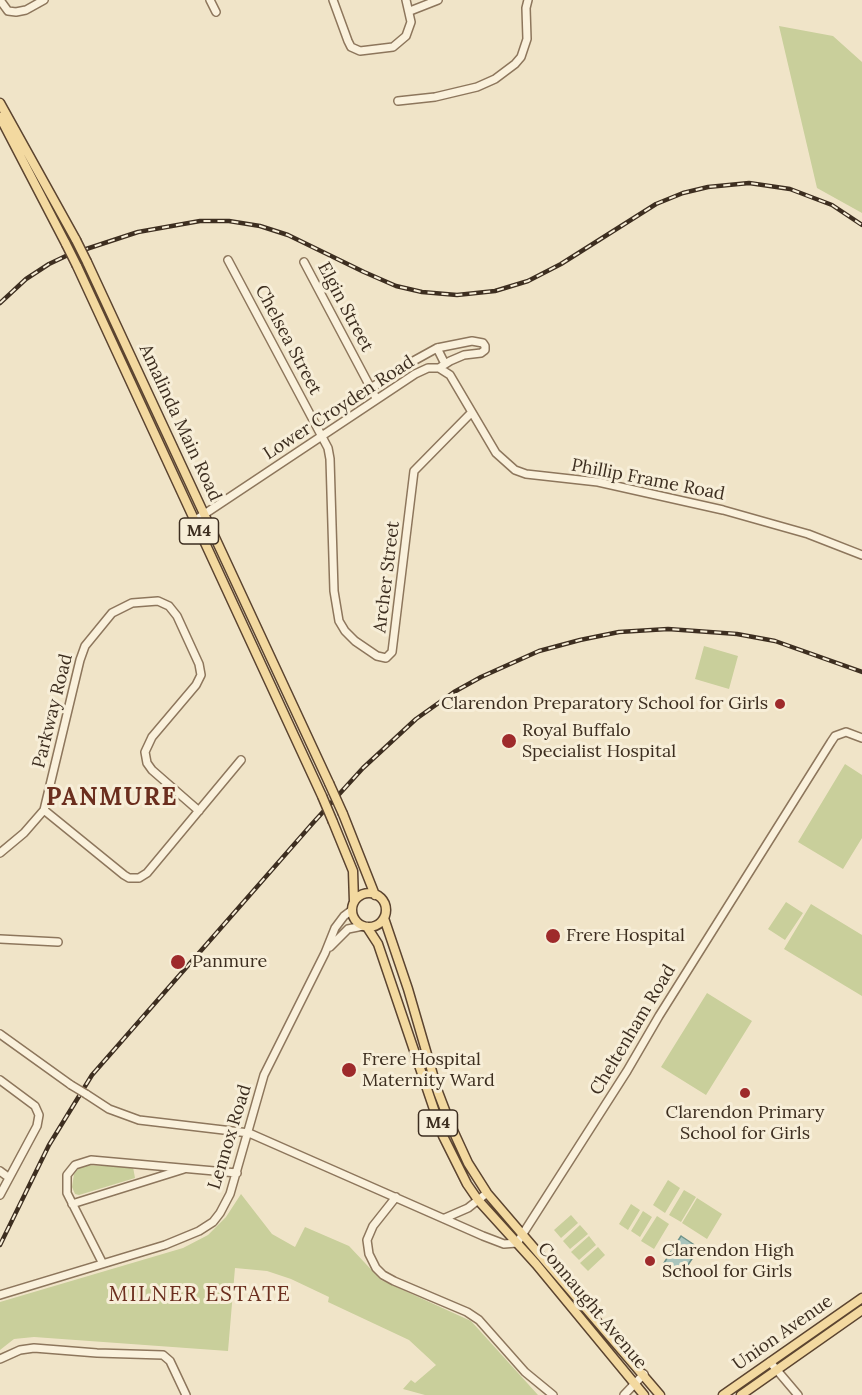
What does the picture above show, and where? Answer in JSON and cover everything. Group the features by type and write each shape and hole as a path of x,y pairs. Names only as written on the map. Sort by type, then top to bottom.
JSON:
{"main road":[{"name":"Amalinda Main Road","path":"0,103 87,262 329,783 375,895 380,898 385,907 384,918 408,988 438,1092 468,1163 487,1193 523,1234"},
{"name":"Amalinda Main Road","path":"0,117 77,266 322,796 353,871 355,882 353,906"},
{"path":"353,906 361,895 375,895"},
{"name":"M4","path":"353,906 355,920 365,927 378,944 442,1136 456,1165 478,1200 517,1243"},
{"path":"365,927 377,926 384,918"},
{"name":"Connaught Avenue","path":"523,1234 660,1395"},
{"name":"Connaught Avenue","path":"517,1243 645,1395"},
{"name":"Union Avenue","path":"723,1395 862,1298"},
{"name":"Union Avenue","path":"741,1395 862,1310"}],"street":[{"path":"0,0 8,11 16,12 26,10 44,0"},
{"path":"210,0 216,12"},
{"path":"333,0 351,47 360,51 383,49 399,42 410,29 410,11 406,0"},
{"path":"410,11 438,0"},
{"path":"398,101 435,97 477,87 495,79 515,64 521,57 528,39 526,8 528,0"},
{"name":"Chelsea Street","path":"228,260 322,434"},
{"name":"Elgin Street","path":"304,262 376,398"},
{"name":"Lower Croyden Road","path":"194,521 376,398 428,368 442,366 464,355 481,354 485,346 483,343 472,341 437,348 417,358 371,388"},
{"name":"Phillip Frame Road","path":"437,348 442,366 450,375 496,453 505,463 520,472 598,482 723,510 808,534 862,555"},
{"name":"Archer Street","path":"322,434 330,453 334,591 339,621 345,631 363,647 377,656 386,658 392,652 394,644 414,471 471,413"},
{"name":"Parkway Road","path":"0,853 24,833 44,810 85,646 102,623 117,609 132,603 151,601 164,603 177,616 199,664 201,675 196,685 152,737 147,747 146,758 152,770 199,811"},
{"name":"Cheltenham Road","path":"517,1243 835,736 846,732 862,738"},
{"path":"44,810 124,875 134,879 147,873 241,760"},
{"name":"Lennox Road","path":"0,1295 102,1262 165,1245 207,1227 220,1213 237,1173 264,1075 339,922 353,906"},
{"name":"Lennox Road","path":"325,953 348,929 365,927"},
{"path":"0,939 58,942"},
{"name":"Connaught Avenue","path":"0,1034 109,1109 139,1120 249,1133 496,1241 517,1243"},
{"path":"0,1080 35,1106 39,1115 37,1126 0,1195"},
{"path":"102,1262 67,1193 66,1181 70,1169 81,1162 91,1160 237,1173"},
{"path":"72,1203 188,1167"},
{"path":"0,1171 8,1177"},
{"path":"445,1218 461,1211 487,1193"},
{"path":"396,1197 367,1239 369,1254 376,1268 394,1281 467,1312 479,1320 525,1372 553,1395"},
{"path":"0,1359 20,1350 34,1348 163,1355 170,1361 186,1395"},
{"path":"770,1362 798,1395"},
{"path":"624,1395 644,1374"}],"green space":[{"path":"779,26 833,36 862,62 862,213 817,188"},
{"path":"704,646 738,656 729,689 695,679"},
{"path":"845,764 862,775 862,838 843,869 798,842"},
{"path":"786,902 803,913 785,940 768,929"},
{"path":"811,904 862,935 862,996 784,949"},
{"path":"707,993 752,1021 706,1095 661,1067"},
{"path":"85,1165 133,1167 135,1178 79,1195 75,1194 72,1187 74,1174"},
{"path":"668,1180 680,1188 665,1213 653,1205"},
{"path":"684,1190 696,1197 681,1222 669,1215"},
{"path":"241,1194 272,1234 295,1247 305,1227 349,1246 381,1280 471,1321 538,1395 425,1395 403,1389 411,1380 415,1383 436,1365 409,1340 328,1302 329,1297 291,1279 267,1271 235,1268 228,1351 34,1337 14,1339 0,1350 0,1302 183,1248 208,1235 226,1217"},
{"path":"697,1198 722,1214 707,1239 682,1223"},
{"path":"631,1204 640,1210 628,1230 619,1224"},
{"path":"643,1211 652,1217 640,1237 631,1231"},
{"path":"571,1215 578,1223 561,1238 554,1230"},
{"path":"657,1216 669,1224 654,1249 641,1241"},
{"path":"580,1225 588,1234 570,1249 563,1241"},
{"path":"589,1236 596,1245 579,1260 571,1252"},
{"path":"598,1247 605,1255 588,1271 580,1263"}],"water":[{"path":"681,1236 699,1248 682,1274 664,1263"}],"railway":[{"path":"0,303 26,279 68,255 138,232 200,221 229,221 260,226 288,235 396,286 422,292 457,295 495,291 528,281 561,264 656,204 683,193 708,187 749,183 790,189 832,205 862,225"},
{"path":"0,1245 49,1145 92,1075 363,768 416,719 454,692 539,651 619,632 668,629 737,634 775,641 862,672"}],"place":[{"name":"Clarendon Preparatory School for Girls","path":"780,704"},
{"name":"Royal Buffalo Specialist Hospital","path":"509,741"},
{"name":"Frere Hospital","path":"553,936"},
{"name":"Panmure","path":"178,962"},
{"name":"Frere Hospital Maternity Ward","path":"349,1070"},
{"name":"Clarendon Primary School for Girls","path":"745,1093"},
{"name":"Clarendon High School for Girls","path":"650,1261"}],"district":[{"name":"PANMURE","path":"112,798"},
{"name":"MILNER ESTATE","path":"200,1295"}]}
